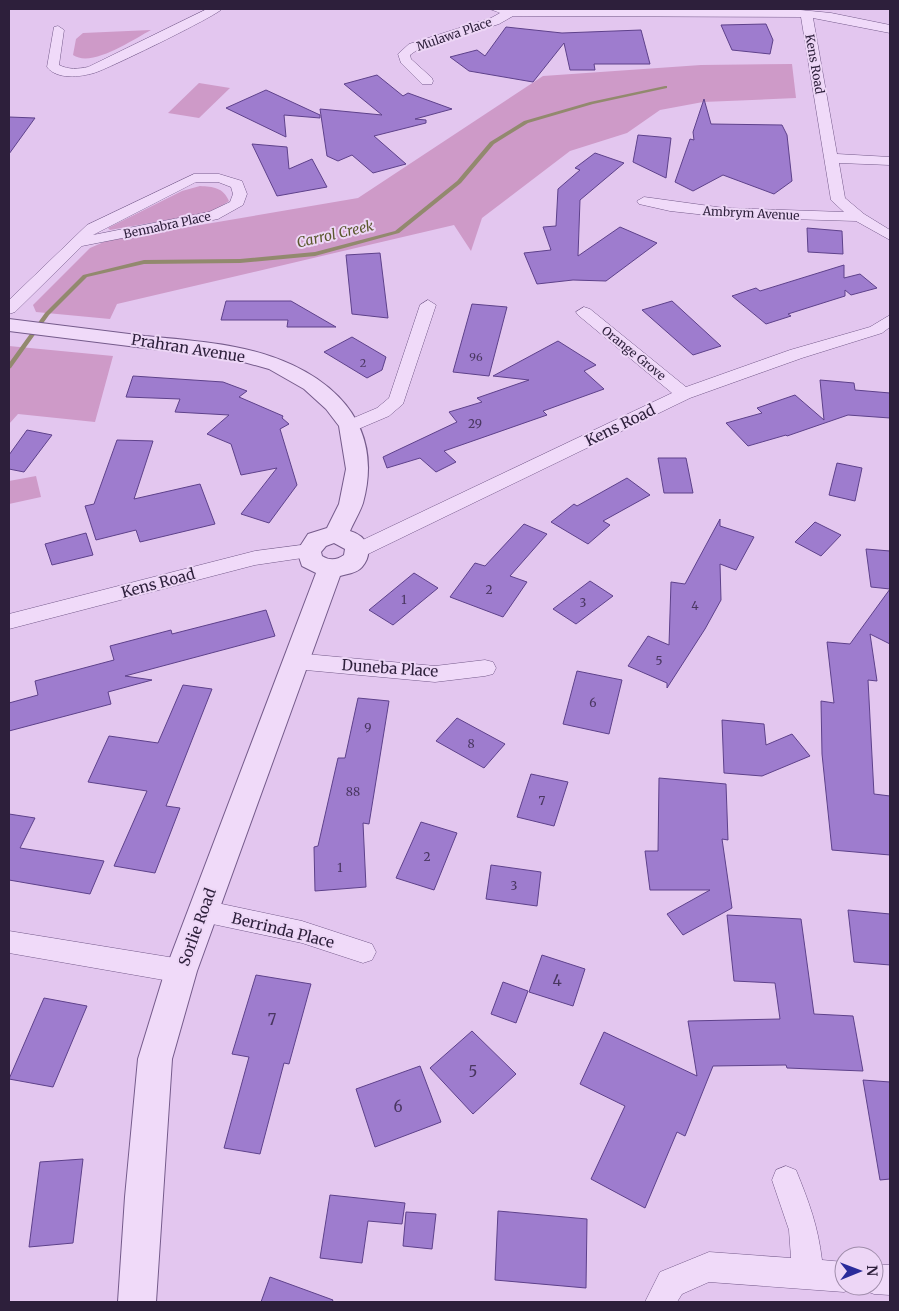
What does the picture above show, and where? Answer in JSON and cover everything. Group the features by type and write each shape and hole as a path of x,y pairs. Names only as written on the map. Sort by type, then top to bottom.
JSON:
{"street":[{"path":"58,30 53,67 62,72 78,73 92,70 216,9"},
{"path":"496,9 511,12 806,14 890,29"},
{"name":"Mulawa Place","path":"427,81 405,60 404,54 413,47 495,21 511,12"},
{"name":"Kens Road","path":"806,14 838,200 858,218 890,236"},
{"path":"830,158 890,161"},
{"name":"Bennabra Place","path":"9,309 76,243 92,228 194,178 219,178 236,184 240,194 236,205 213,216 76,243"},
{"name":"Ambrym Avenue","path":"644,201 674,208 712,212 858,218"},
{"path":"350,426 383,412 397,400 428,305"},
{"name":"Orange Grove","path":"584,312 684,394"},
{"name":"Kens Road","path":"357,551 684,394 796,354 876,330 890,320"},
{"name":"Prahran Avenue","path":"9,325 235,353 276,365 312,384 334,404 350,426 357,468 351,504 336,535"},
{"path":"336,535 351,540 357,551 354,559 346,565 330,569 314,563 309,551 312,544 319,538 336,535"},
{"name":"Kens Road","path":"9,622 255,558 309,551"},
{"name":"Sorlie Road","path":"137,1302 143,1197 155,1059 181,971 330,569"},
{"name":"Duneba Place","path":"295,661 434,674 485,668"},
{"name":"Berrinda Place","path":"203,911 302,932 362,952"},
{"path":"9,942 181,971"},
{"path":"786,1180 804,1230 808,1274"},
{"path":"660,1302 671,1283 709,1267 834,1276"}],"shaded area":[{"path":"151,30 123,46 101,55 81,58 73,55 76,39 83,33"},
{"path":"792,64 796,98 703,102 660,110 627,133 570,151 482,218 471,251 454,225 117,304 110,319 36,312 33,305 90,248 106,241 358,198 543,76 701,65"},
{"path":"199,83 230,88 199,118 168,113"},
{"path":"200,186 221,190 229,201 213,212 110,230 108,228 182,191"},
{"path":"9,346 113,356 95,422 18,414 9,424"},
{"path":"36,476 41,497 9,504 9,481"}],"building":[{"path":"766,24 773,40 770,54 732,50 721,25"},
{"path":"506,27 562,33 641,30 650,64 594,64 595,70 570,70 564,43 533,82 469,71 450,57 477,50 485,56"},
{"path":"377,75 403,96 408,93 452,109 415,119 426,120 426,123 374,136 406,164 373,173 352,155 338,161 327,156 320,109 382,115 344,84"},
{"path":"266,90 320,115 320,118 284,115 286,137 226,108"},
{"path":"704,99 711,124 782,125 787,135 792,181 774,194 723,175 693,191 675,182 690,139 694,140 693,132"},
{"path":"9,117 35,118 9,154"},
{"path":"638,135 671,138 666,178 633,162"},
{"path":"252,144 287,147 289,169 312,159 327,187 277,196"},
{"path":"595,153 624,163 580,200 578,256 620,227 657,243 606,281 573,280 537,284 524,253 551,250 543,227 556,226 558,189 580,170 575,168"},
{"path":"807,228 842,231 843,254 808,252"},
{"path":"380,253 388,318 352,314 346,255"},
{"path":"844,265 844,278 860,274 877,288 851,295 845,290 845,296 788,314 791,316 766,324 732,296 756,288 760,291"},
{"path":"226,301 291,301 336,327 287,327 288,320 221,320"},
{"path":"672,301 721,346 693,355 642,310"},
{"path":"472,304 507,307 489,376 453,372"},
{"path":"352,337 386,357 382,370 367,378 324,352"},
{"path":"558,341 596,365 584,371 604,389 543,411 547,415 444,451 456,462 436,472 420,458 387,468 383,457 457,422 449,412 482,402 477,398 529,380 493,376"},
{"path":"133,376 223,382 247,391 239,397 283,416 282,418 289,424 280,429 297,485 269,523 241,514 277,468 241,475 231,444 207,434 229,415 175,412 180,399 126,397"},
{"path":"820,380 854,383 855,390 890,393 890,418 848,415 787,436 748,446 726,423 762,413 757,408 795,395 824,420"},
{"path":"27,430 52,435 24,472 9,469 9,455"},
{"path":"117,440 153,441 134,499 200,484 215,524 140,542 136,530 96,540 85,506 94,504"},
{"path":"658,458 686,458 693,493 664,493"},
{"path":"837,463 862,468 855,501 829,495"},
{"path":"627,478 650,495 603,521 610,525 588,544 551,522 574,504 577,506"},
{"path":"720,519 720,526 754,537 736,570 720,564 721,600 705,629 667,688 667,683 628,666 648,636 669,645 671,582 685,584"},
{"path":"815,522 841,535 821,556 795,542"},
{"path":"524,524 547,534 510,576 527,582 503,617 450,597 475,563 485,566"},
{"path":"86,533 93,555 52,565 45,544"},
{"path":"866,549 890,551 890,589 871,587"},
{"path":"414,573 438,588 393,625 369,610"},
{"path":"590,581 613,596 576,624 553,609"},
{"path":"890,589 890,644 870,634 877,681 868,680 874,794 890,796 890,855 832,850 822,754 821,701 834,703 827,642 850,644"},
{"path":"266,610 275,636 125,676 152,680 108,692 111,704 9,731 9,703 38,695 35,681 114,660 110,646 171,630 172,634"},
{"path":"577,671 622,680 609,734 563,724"},
{"path":"183,685 212,689 166,806 180,808 155,873 114,866 147,791 88,782 109,736 158,743"},
{"path":"358,698 389,701 369,824 363,823 366,887 315,891 314,847 318,846 338,758 345,758"},
{"path":"457,718 505,744 484,768 436,741"},
{"path":"722,720 764,724 766,745 792,734 810,756 762,776 724,773"},
{"path":"531,774 568,782 554,826 517,817"},
{"path":"659,778 726,784 728,840 722,839 732,908 683,935 667,914 710,890 650,890 645,851 658,851"},
{"path":"9,814 35,818 20,848 104,861 90,894 9,880"},
{"path":"421,822 457,833 434,890 396,878"},
{"path":"491,865 541,872 537,906 486,899"},
{"path":"848,910 890,914 890,965 854,962"},
{"path":"727,915 801,919 814,1014 853,1016 863,1071 787,1068 786,1065 713,1066 685,1136 677,1132 645,1208 591,1179 625,1106 580,1084 604,1032 697,1076 688,1021 780,1019 775,983 734,981"},
{"path":"542,955 585,969 573,1006 529,992"},
{"path":"256,975 311,984 289,1064 284,1063 260,1154 224,1148 249,1057 232,1054"},
{"path":"503,982 528,991 516,1023 491,1014"},
{"path":"44,998 87,1006 53,1087 9,1079"},
{"path":"472,1031 516,1074 473,1114 430,1068"},
{"path":"420,1066 441,1122 375,1147 356,1089"},
{"path":"863,1080 890,1082 890,1179 880,1180"},
{"path":"83,1159 73,1243 29,1247 40,1162"},
{"path":"330,1195 405,1203 402,1224 368,1221 362,1263 320,1258"},
{"path":"498,1211 587,1219 586,1288 495,1280"},
{"path":"406,1212 436,1214 432,1249 403,1246"},
{"path":"270,1277 333,1300 332,1302 261,1302"}],"waterway":[{"name":"Carrol Creek","path":"9,367 47,314 85,276 144,262 240,261 315,254 397,232 459,182 492,143 526,122 592,103 665,87"}]}
